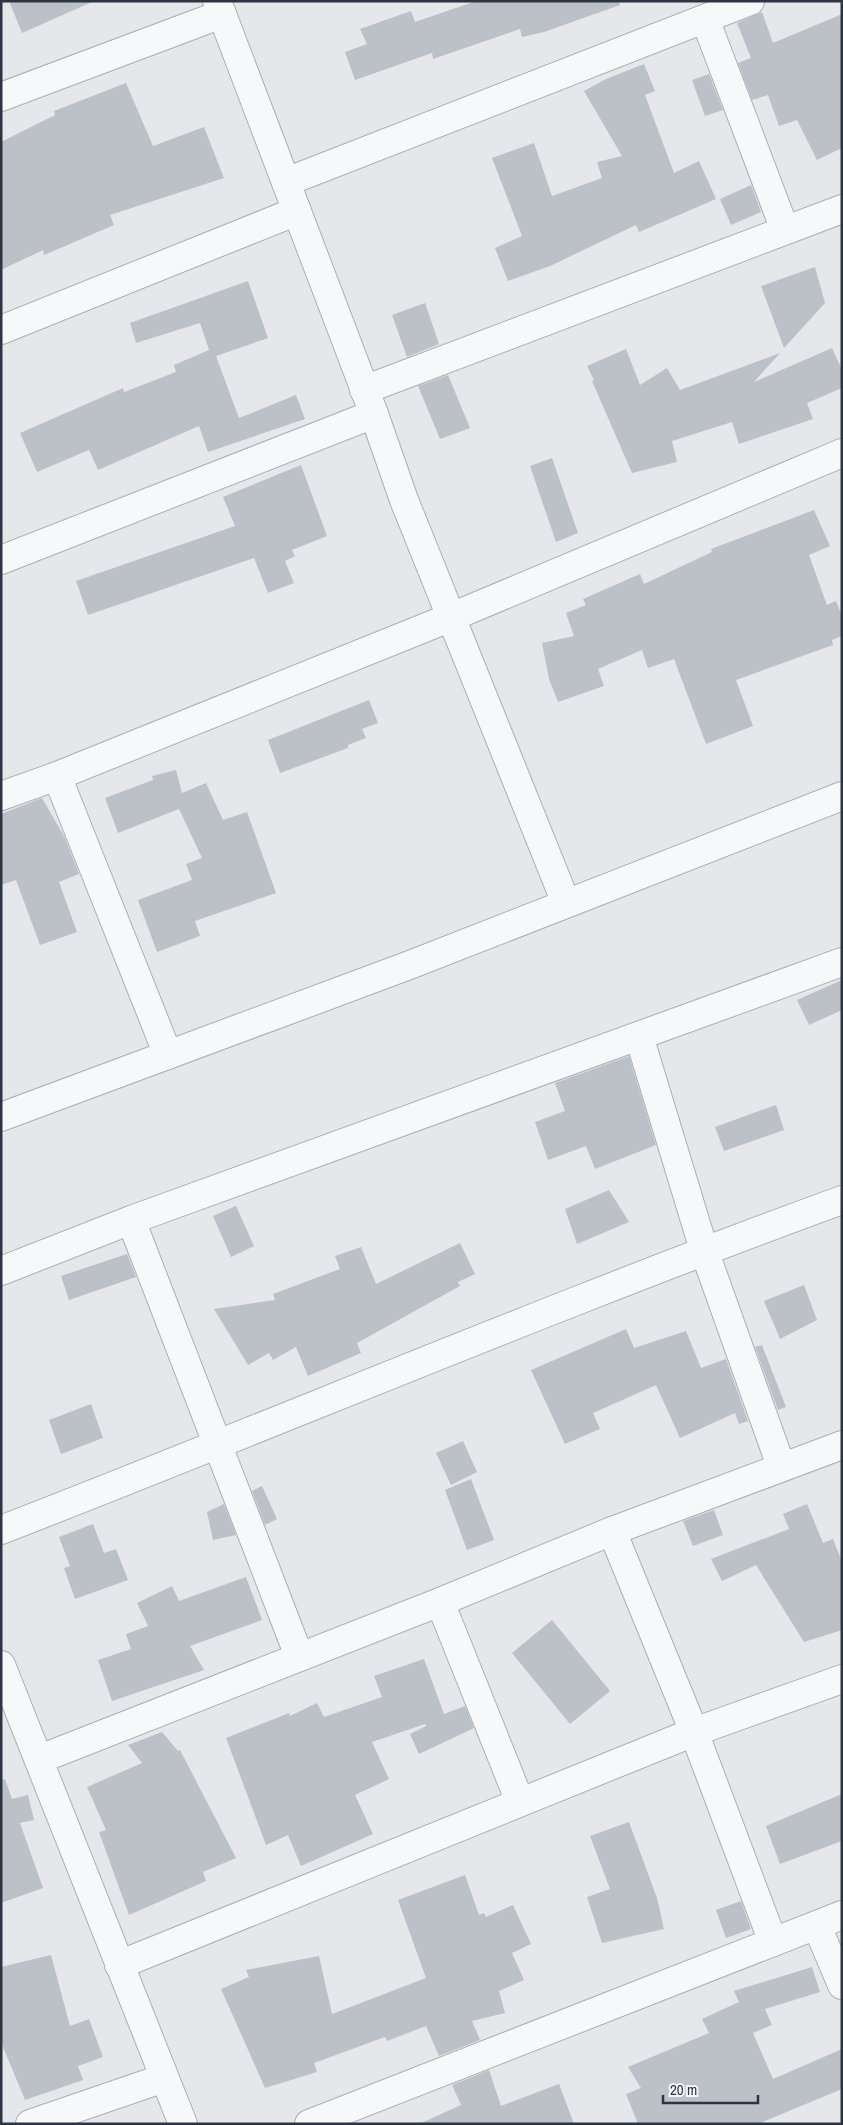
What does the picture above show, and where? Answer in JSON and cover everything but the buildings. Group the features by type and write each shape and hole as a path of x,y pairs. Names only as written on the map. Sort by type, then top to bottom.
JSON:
{"street":[{"path":"286,182 750,1"},
{"path":"1,97 220,8 449,618 566,903"},
{"path":"705,20 784,230"},
{"path":"1,560 369,402 784,230 842,209"},
{"path":"1,330 297,211"},
{"path":"1,796 57,776 449,618 842,453"},
{"path":"57,776 168,1055"},
{"path":"1,1117 407,966 842,796"},
{"path":"1,1271 131,1220 842,962"},
{"path":"639,1036 704,1250 781,1466"},
{"path":"1,1530 219,1445 704,1250 842,1200"},
{"path":"131,1220 299,1656"},
{"path":"40,1759 440,1602 612,1531 781,1466 842,1445"},
{"path":"612,1531 694,1732 773,1942"},
{"path":"440,1602 520,1802"},
{"path":"1,1665 40,1759 119,1965 183,2124"},
{"path":"119,1965 694,1732 842,1679"},
{"path":"309,2124 842,1915"},
{"path":"817,1926 842,1985"},
{"path":"30,2124 164,2078"}]}
